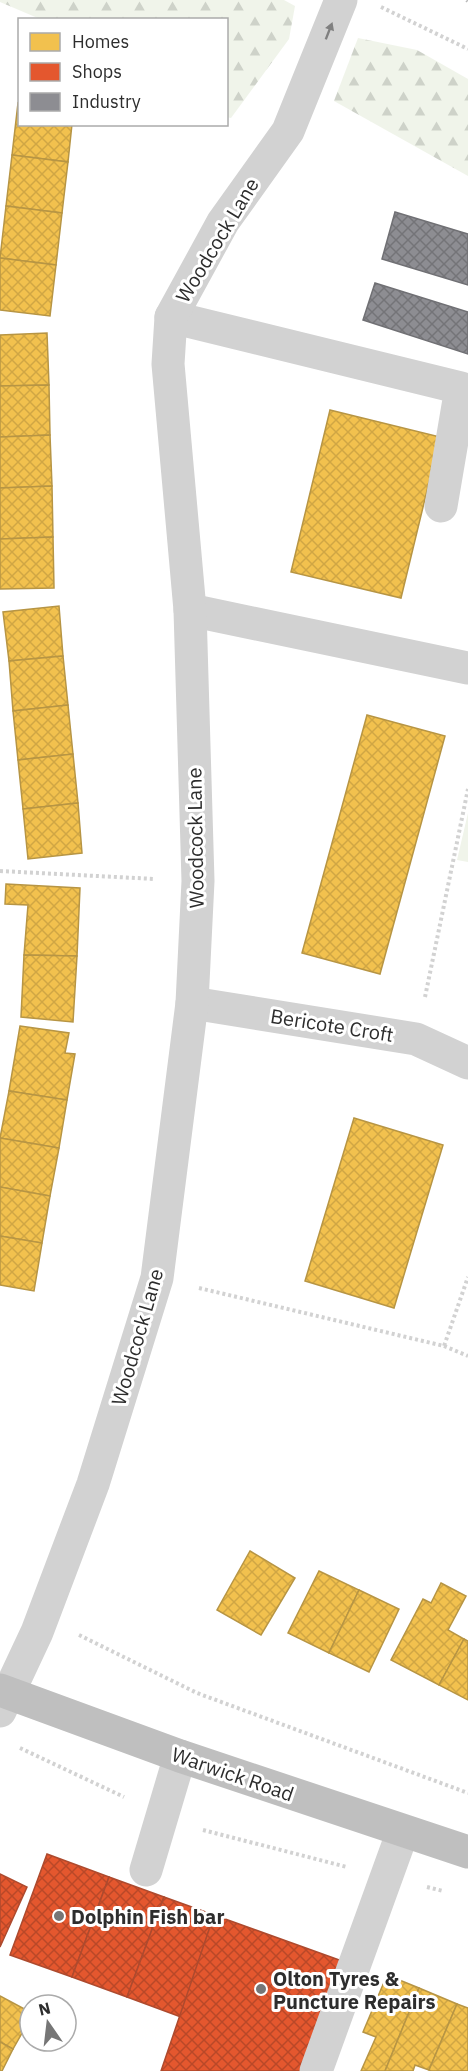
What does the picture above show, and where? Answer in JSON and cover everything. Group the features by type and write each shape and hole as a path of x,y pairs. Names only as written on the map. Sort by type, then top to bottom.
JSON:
{"highway":[{"name":"Warwick Road","path":"3,1698 468,1852"}],"street":[{"name":"Woodcock Lane","path":"3,1698 42,1617 93,1484 157,1278 192,1003 198,881 190,610 168,364 171,318 223,222 288,131 341,0"},
{"path":"171,318 461,388 441,506"},
{"path":"190,610 468,668"},
{"name":"Bericote Croft","path":"192,1003 416,1039 468,1063"},
{"path":"146,1870 180,1756"},
{"path":"316,2071 403,1831"}],"path":[{"path":"377,5 468,49"},
{"path":"416,1039 468,789"},
{"path":"0,871 198,881"},
{"path":"444,1346 468,1277"},
{"path":"157,1278 444,1346 468,1356"},
{"path":"42,1617 197,1693 468,1793"},
{"path":"11,1744 187,1826 448,1893"}],"green space":[{"path":"0,0 284,0 295,6 289,39 231,118 228,117 228,18 38,18 0,2"},
{"path":"358,38 417,50 468,79 468,176 334,101"},
{"path":"468,813 468,862 457,860"}],"building: Homes":[{"path":"18,103 18,126 72,126 68,162 12,155"},
{"path":"12,155 68,162 62,213 6,206"},
{"path":"6,206 62,213 56,265 0,258"},
{"path":"0,258 56,265 50,316 0,310"},
{"path":"47,333 49,385 0,386 0,335"},
{"path":"49,385 50,435 0,437 0,386"},
{"path":"330,410 440,437 401,598 291,572"},
{"path":"50,435 52,486 0,488 0,437"},
{"path":"52,486 53,537 0,539 0,488"},
{"path":"53,537 54,588 0,589 0,539"},
{"path":"59,606 63,656 9,661 3,612"},
{"path":"63,656 68,705 13,711 9,661"},
{"path":"68,705 73,754 18,760 13,711"},
{"path":"367,715 445,736 380,974 302,953"},
{"path":"73,754 78,803 23,809 18,760"},
{"path":"78,803 82,853 28,859 23,809"},
{"path":"6,884 80,888 77,956 24,955 28,905 5,904"},
{"path":"24,955 77,956 73,1022 21,1017"},
{"path":"20,1026 69,1033 65,1053 75,1054 67,1100 9,1091"},
{"path":"9,1091 67,1100 59,1148 0,1138"},
{"path":"354,1118 443,1145 394,1308 305,1281"},
{"path":"0,1138 59,1148 50,1196 0,1187"},
{"path":"0,1187 50,1196 42,1243 0,1236"},
{"path":"0,1236 42,1243 34,1291 0,1285"},
{"path":"250,1551 295,1578 261,1635 217,1610"},
{"path":"319,1571 359,1590 329,1653 288,1633"},
{"path":"441,1583 466,1596 448,1630 464,1639 439,1685 391,1660 423,1599 431,1603"},
{"path":"359,1590 399,1609 369,1672 329,1653"},
{"path":"464,1639 468,1641 468,1700 439,1685"},
{"path":"387,1975 419,1988 385,2071 361,2071 376,2037 363,2032"},
{"path":"419,1988 457,2004 429,2070 415,2065 413,2071 385,2071"},
{"path":"0,1996 18,2006 18,2040 13,2049 0,2042"},
{"path":"457,2004 468,2008 468,2071 431,2071 429,2070"},
{"path":"0,2042 13,2049 2,2071 0,2071"}],"building: Shops":[{"name":"Dolphin Fish bar","path":"47,1854 109,1877 72,1977 10,1955"},
{"path":"0,1874 27,1887 0,1947"},
{"path":"109,1877 164,1897 127,1997 72,1977"},
{"path":"164,1897 214,1915 181,2017 127,1997"},
{"name":"Olton Tyres & Puncture Repairs","path":"214,1915 342,1961 304,2071 161,2071"}],"building: Industry":[{"path":"395,212 468,234 468,285 382,259"},
{"path":"375,283 468,312 468,354 363,320"}],"place":[{"name":"Dolphin Fish bar","path":"59,1916"},
{"name":"Olton Tyres & Puncture Repairs","path":"261,1989"}]}
